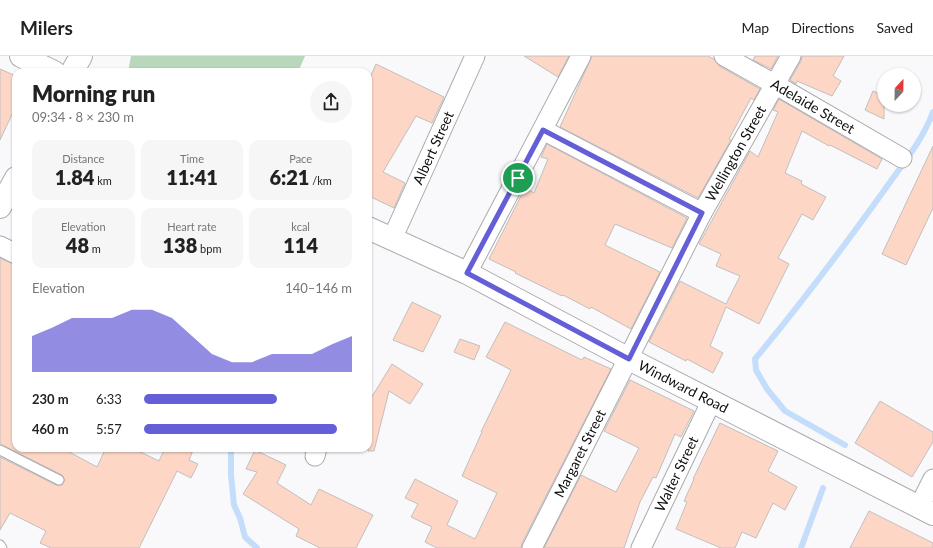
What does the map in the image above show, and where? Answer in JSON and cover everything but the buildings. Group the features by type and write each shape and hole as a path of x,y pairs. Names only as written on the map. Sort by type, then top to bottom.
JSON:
{"main road":[{"path":"21,56 46,68"},
{"path":"74,68 80,56"},
{"path":"0,207 12,185"},
{"name":"Windward Road","path":"372,230 467,273 629,359 712,400 926,511"}],"street":[{"name":"Albert Street","path":"392,239 475,56"},
{"path":"467,273 581,56"},
{"name":"Adelaide Street","path":"724,56 776,84 902,158"},
{"name":"Wellington Street","path":"629,359 702,213 791,56"},
{"path":"543,130 702,213"},
{"path":"0,246 12,252"},
{"name":"Margaret Street","path":"532,548 629,359"},
{"name":"Walter Street","path":"641,548 712,400"},
{"path":"926,511 933,479"}],"lane":[{"path":"0,450 59,480"}],"green space":[{"path":"131,56 305,56 300,68 129,68"}],"waterway":[{"path":"845,445 785,411 767,389 756,370 755,359 852,235 904,163 923,134 933,112"},
{"path":"231,452 231,475 234,505 240,518 245,537 257,548"},
{"path":"801,548 823,488"}],"route":[{"path":"543,130 702,213 629,359 467,273 518,178 543,130"}]}
